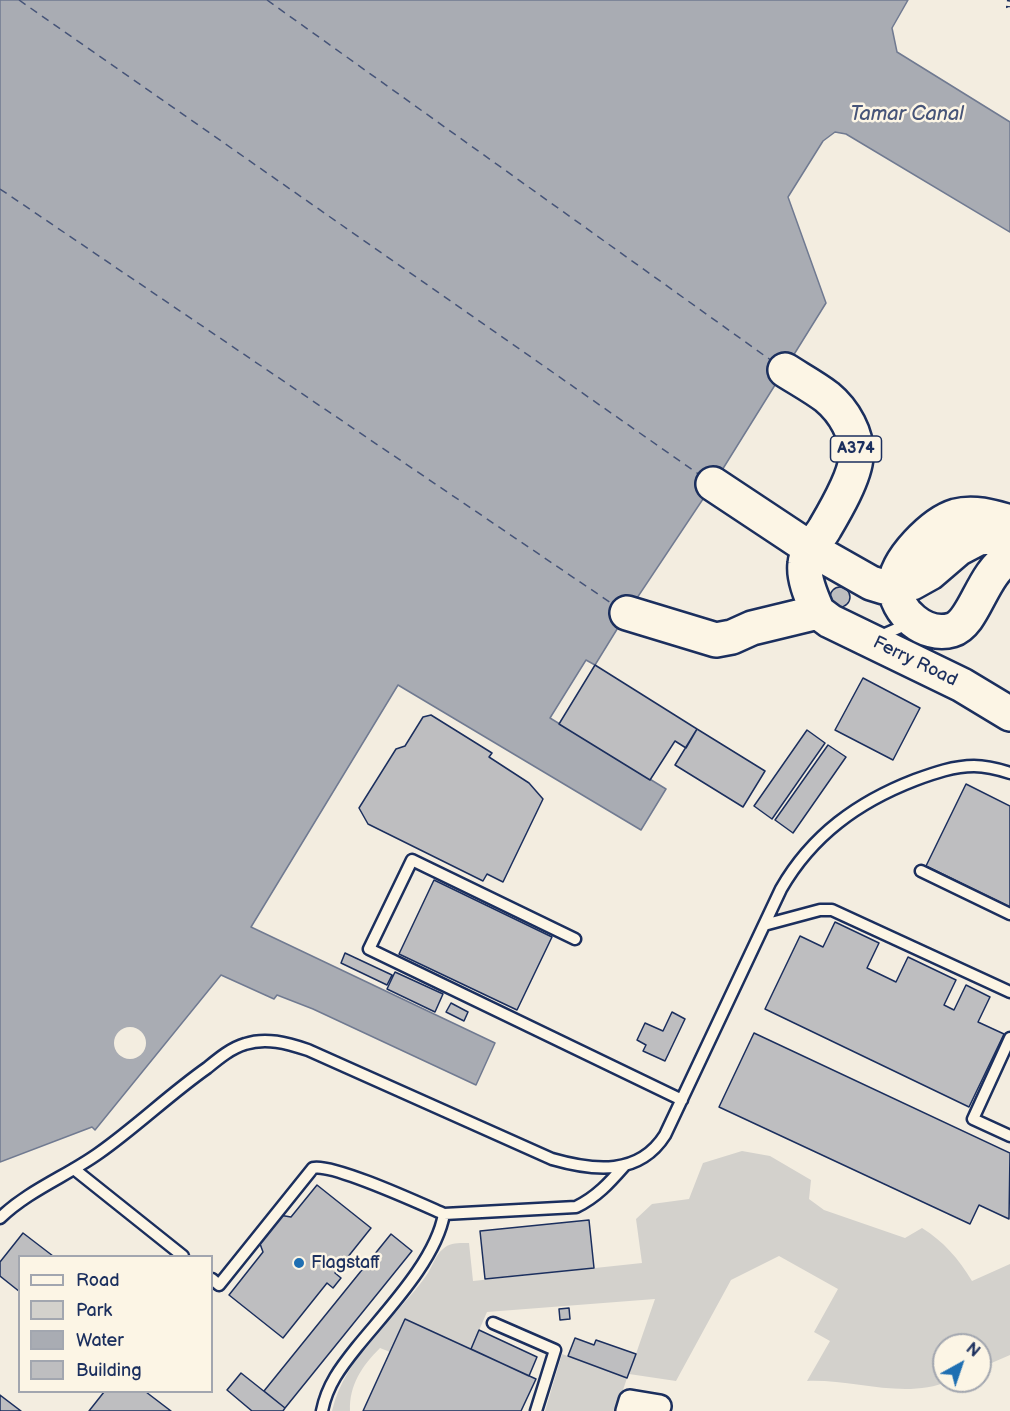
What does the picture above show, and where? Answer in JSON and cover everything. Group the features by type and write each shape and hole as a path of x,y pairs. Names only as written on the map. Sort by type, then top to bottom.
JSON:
{"main road":[{"name":"A374","path":"785,370 829,398 846,419 855,438 856,458 850,478 825,528 806,546 805,563 813,599"},
{"path":"713,484 806,546 871,583 884,587 912,583 930,573 958,549 979,538 1010,535"},
{"path":"1010,522 986,515 957,516 930,531 897,572 895,587 902,606 913,621 930,630 952,630 968,619 991,574 1010,557"},
{"path":"627,614 716,640 732,637 813,599 843,568"},
{"name":"Ferry Road","path":"813,599 830,621 962,685 1010,714"}],"street":[{"path":"627,1411 630,1401 660,1406"}],"lane":[{"path":"871,640 913,621"},
{"path":"0,1218 15,1203 100,1152 230,1051 243,1044 256,1041 280,1041 308,1050 552,1159 599,1168 625,1165 652,1153 665,1135 764,925 791,871 804,854 837,822 854,810 901,786 951,769 975,766 1010,773"},
{"path":"575,939 412,860 369,949 682,1100"},
{"path":"921,871 1010,914"},
{"path":"764,925 820,910 832,910 1010,992"},
{"path":"1010,1038 973,1119 1010,1136"},
{"path":"213,1280 219,1285 313,1168 326,1169 370,1183 444,1214 576,1207 592,1200 625,1165"},
{"path":"74,1169 181,1255"},
{"path":"322,1411 326,1395 338,1371 429,1254 441,1230 444,1214"},
{"path":"493,1323 555,1350 536,1411"}],"path":[{"path":"1009,0 1010,11"}],"green space":[{"path":"742,1151 770,1156 811,1180 809,1199 824,1210 905,1238 922,1228 950,1251 972,1281 1010,1264 1010,1355 992,1363 992,1333 932,1333 932,1386 897,1389 807,1381 830,1341 814,1332 838,1289 779,1256 731,1280 676,1381 629,1374 655,1299 487,1312 471,1349 405,1319 390,1352 380,1348 362,1369 354,1384 350,1411 332,1411 338,1391 359,1356 413,1292 428,1273 440,1252 446,1247 455,1243 469,1243 473,1281 642,1263 636,1219 652,1204 689,1199 703,1163"},
{"path":"562,1354 627,1378 616,1411 545,1411"}],"water":[{"name":"Tamar Canal","path":"0,0 908,0 892,28 897,52 1010,122 1010,232 846,134 835,132 823,141 788,197 826,303 719,475 595,665 586,660 550,718 666,789 641,830 398,685 251,927 495,1043 476,1085 313,1009 277,995 274,999 221,975 95,1130 92,1127 0,1162"}],"pier":[{"path":"130,1027 141,1032 146,1043 141,1054 130,1059 119,1054 114,1043 119,1032"}],"building":[{"path":"840,587 847,590 850,597 847,604 840,607 833,604 830,597 833,590"},
{"path":"595,665 697,729 686,748 675,741 650,780 559,724"},
{"path":"863,678 920,708 893,760 835,730"},
{"path":"431,715 492,753 489,757 529,783 543,799 503,882 487,874 483,881 368,824 359,808 396,749 405,746 423,717"},
{"path":"697,729 765,771 743,807 675,765"},
{"path":"807,730 825,743 772,819 754,806"},
{"path":"828,745 846,757 793,833 775,820"},
{"path":"966,784 1010,806 1010,907 926,866"},
{"path":"434,880 552,937 517,1010 399,954"},
{"path":"835,922 879,943 867,968 896,982 908,957 956,980 944,1005 954,1010 966,985 990,997 978,1022 1004,1034 969,1107 765,1009 800,936 823,947"},
{"path":"345,953 392,975 387,985 341,963"},
{"path":"395,972 443,994 435,1012 387,989"},
{"path":"451,1003 468,1012 464,1021 446,1012"},
{"path":"672,1012 685,1019 665,1061 643,1051 646,1045 637,1040 645,1023 663,1031"},
{"path":"754,1033 1010,1153 1009,1219 979,1205 970,1224 719,1107"},
{"name":"Flagstaff","path":"317,1185 371,1228 335,1273 341,1278 333,1288 327,1283 283,1338 229,1295 263,1252 259,1241 279,1215 291,1217"},
{"path":"589,1220 594,1268 485,1279 480,1231"},
{"path":"23,1233 52,1255 18,1255 18,1290 0,1276 0,1262"},
{"path":"391,1234 412,1251 285,1408 264,1391"},
{"path":"569,1308 570,1319 560,1320 559,1309"},
{"path":"405,1319 536,1379 521,1411 363,1411"},
{"path":"479,1330 537,1357 529,1376 471,1349"},
{"path":"575,1338 594,1345 596,1340 636,1354 627,1378 568,1356"},
{"path":"241,1373 285,1408 283,1411 252,1411 227,1390"},
{"path":"103,1393 147,1393 171,1411 89,1411"},
{"path":"0,1395 21,1411 0,1411"}],"ferry route":[{"path":"19,0 700,475"},
{"path":"267,0 772,361"},
{"path":"0,189 614,605"}],"place":[{"name":"Flagstaff","path":"299,1263"}]}
